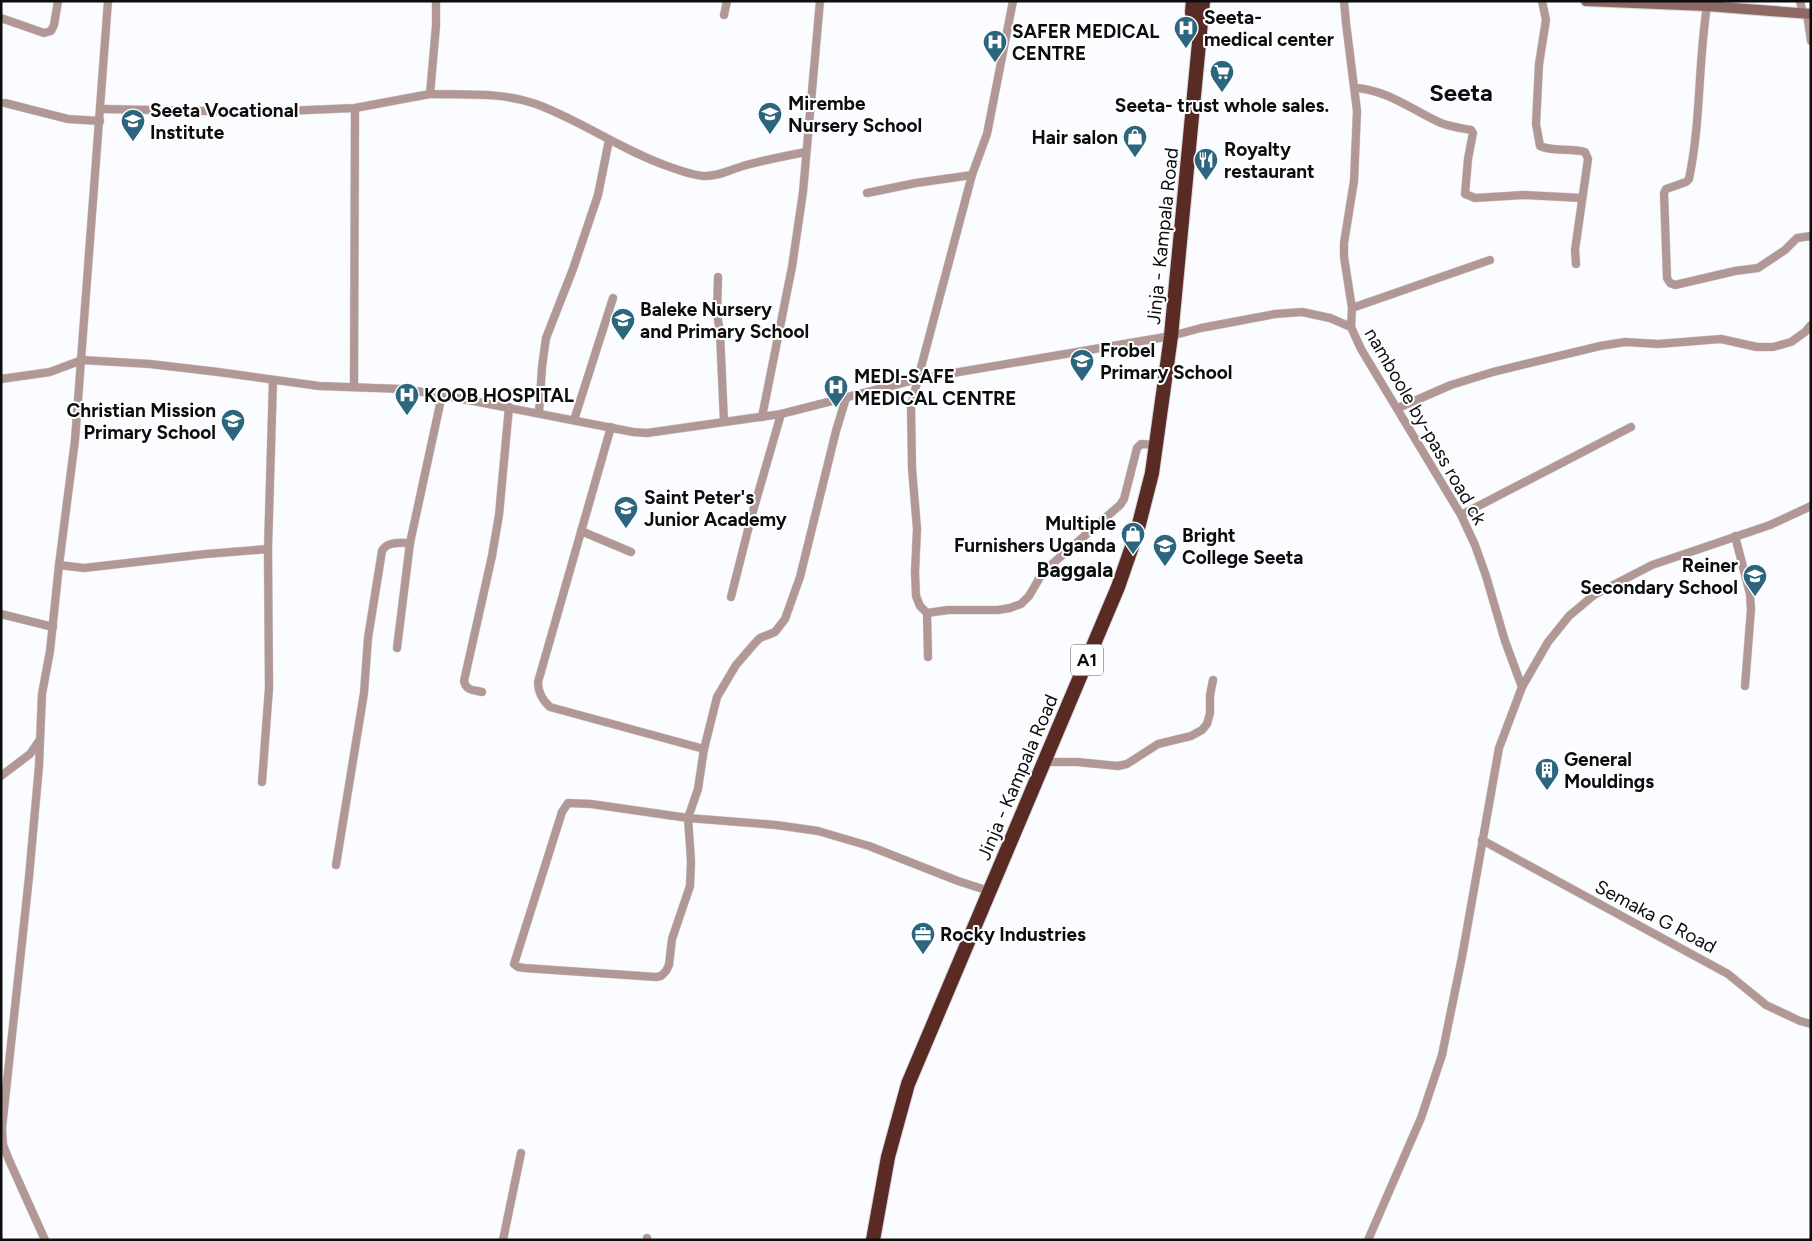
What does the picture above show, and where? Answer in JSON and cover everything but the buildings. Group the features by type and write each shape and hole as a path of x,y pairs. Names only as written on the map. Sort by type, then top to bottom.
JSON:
{"highway":[{"name":"Jinja - Kampala Road","path":"1193,1 1192,12 1200,53"},
{"name":"Jinja - Kampala Road","path":"873,1240 888,1157 908,1084 1118,587 1145,504 1152,473 1171,336 1200,53 1203,1"}],"main road":[{"path":"1586,1 1707,6 1807,14"}],"street":[{"path":"1,18 44,33 51,31 54,25 58,1"},
{"path":"45,1240 3,1145 2,1128 21,964 42,694 53,627 59,564 76,440 102,108 103,60 108,1"},
{"path":"430,94 436,26 436,1"},
{"path":"724,15 727,1"},
{"path":"762,417 792,267 803,192 820,1"},
{"path":"928,656 927,613 920,606 916,596 917,529 912,468 911,406 972,176 987,134 1013,1"},
{"path":"1344,1 1355,88 1357,131 1354,181 1346,225 1344,257 1352,308 1351,327"},
{"path":"1542,1 1546,20 1539,64 1537,138 1540,146 1585,152 1588,159 1575,250 1576,264"},
{"path":"1800,1 1807,14 1811,41"},
{"path":"1707,6 1703,34 1695,151 1689,179 1686,182 1666,189 1664,193 1666,278 1675,285 1735,271 1758,268 1785,250 1797,238 1811,236"},
{"path":"1355,88 1369,89 1384,94 1404,102 1443,124 1471,130 1473,133 1468,159 1465,194 1467,196 1476,198 1530,195 1582,198"},
{"path":"102,108 260,112 355,108 430,94 509,96 536,104 563,116 652,161 691,174 705,176 722,174 742,166 806,152"},
{"path":"5,103 68,118 100,121"},
{"path":"354,387 355,108"},
{"path":"539,413 546,338 573,269 598,195 609,140"},
{"path":"867,193 916,183 972,176"},
{"path":"1352,308 1490,260"},
{"path":"718,277 717,313 720,333 724,422"},
{"path":"574,420 613,298"},
{"name":"namboole by-pass road ck","path":"82,360 186,368 319,386 402,389 647,433 781,414 918,379 1171,336 1201,328 1275,314 1302,312 1330,318 1351,327 1361,349 1461,515 1475,545 1505,642 1522,687"},
{"path":"1398,408 1451,386 1493,372 1600,346 1626,342 1658,344 1721,339 1756,347 1773,347 1791,342 1811,325"},
{"path":"1,379 50,372 82,360"},
{"path":"262,782 268,688 268,549 273,380"},
{"path":"397,648 410,543 442,395"},
{"path":"846,398 800,577 785,619 776,632 760,638 755,643 736,665 717,697 704,749 698,788 688,818 691,861 690,886 672,939 669,965 666,971 661,976 656,977 524,968 514,964 562,812 568,803 591,804 688,818 776,825 818,831 869,846 989,892"},
{"path":"482,692 468,689 464,686 464,682 492,556 499,515 508,407"},
{"path":"731,597 781,414"},
{"path":"611,427 554,622 538,682 538,690 545,703 550,707 704,749"},
{"path":"1461,515 1631,427"},
{"path":"927,613 948,610 998,610 1021,604 1029,596 1043,572 1120,505 1124,499 1135,452 1141,444 1155,444"},
{"path":"1368,1240 1421,1118 1442,1055 1462,957 1499,748 1522,687 1548,642 1569,616 1594,595 1652,566 1770,525 1811,506"},
{"path":"581,531 631,552"},
{"path":"1735,536 1750,594 1751,609 1745,686"},
{"path":"336,864 364,693 368,638 382,551 388,544 410,543"},
{"path":"59,564 84,568 268,549"},
{"path":"1,614 53,627"},
{"path":"1043,762 1077,762 1118,766 1127,764 1158,744 1191,736 1202,730 1207,724 1213,680"},
{"path":"1,776 30,754 39,741"},
{"name":"Semaka G Road","path":"1482,840 1728,974 1766,1006 1811,1024"},
{"path":"503,1240 521,1153"}],"place":[{"name":"Seeta- medical center","path":"1186,49"},
{"name":"SAFER MEDICAL CENTRE","path":"995,63"},
{"name":"Seeta- trust whole sales.","path":"1222,93"},
{"name":"Mirembe Nursery School","path":"770,135"},
{"name":"Seeta Vocational Institute","path":"133,142"},
{"name":"Hair salon","path":"1135,158"},
{"name":"Royalty restaurant","path":"1206,181"},
{"name":"Baleke Nursery and Primary School","path":"623,341"},
{"name":"Frobel Primary School","path":"1082,382"},
{"name":"MEDI-SAFE MEDICAL CENTRE","path":"836,408"},
{"name":"KOOB HOSPITAL","path":"407,416"},
{"name":"Christian Mission Primary School","path":"233,442"},
{"name":"Saint Peter's Junior Academy","path":"626,529"},
{"name":"Multiple Furnishers Uganda","path":"1133,555"},
{"name":"Bright College Seeta","path":"1165,567"},
{"name":"Reiner Secondary School","path":"1755,597"},
{"name":"General Mouldings","path":"1547,791"},
{"name":"Rocky Industries","path":"923,955"}],"district":[{"name":"Seeta","path":"1461,93"},
{"name":"Baggala","path":"1075,570"}]}
